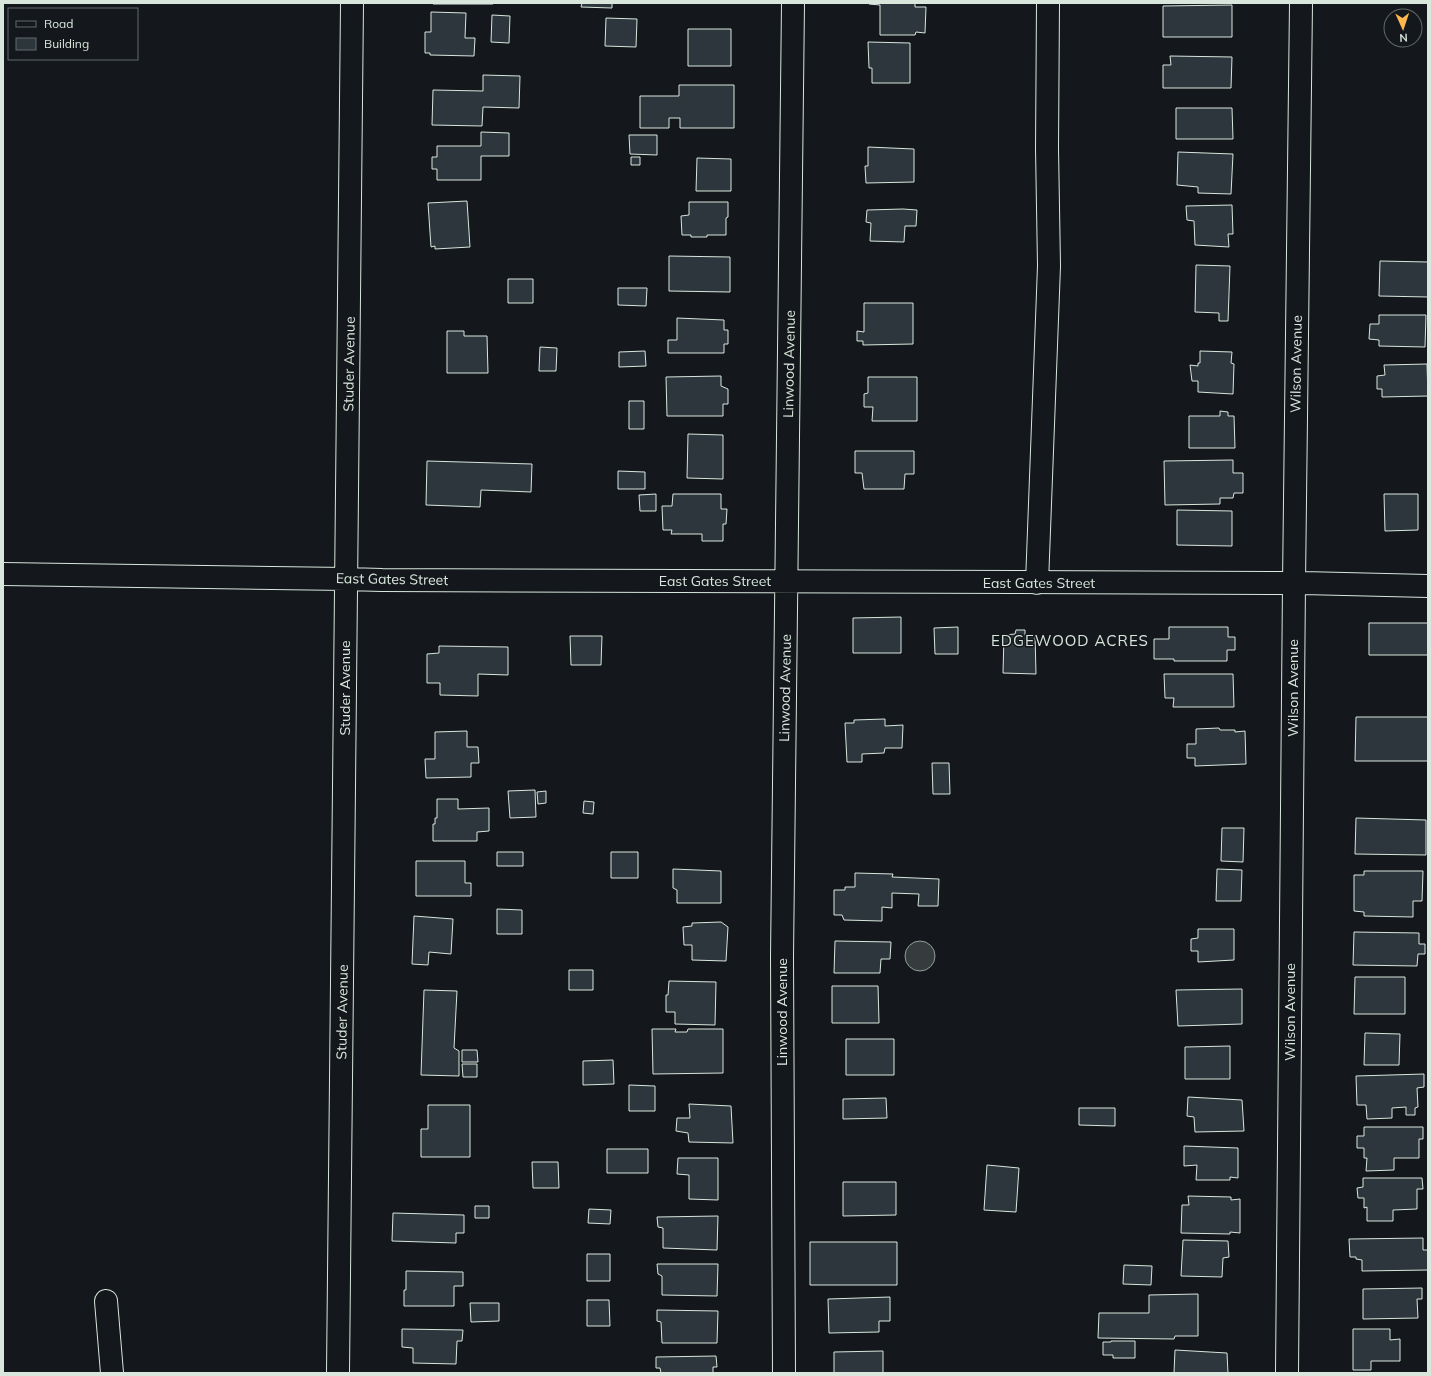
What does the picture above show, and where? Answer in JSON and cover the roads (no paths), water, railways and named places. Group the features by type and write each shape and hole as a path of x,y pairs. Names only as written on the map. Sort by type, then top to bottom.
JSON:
{"street":[{"name":"Studer Avenue","path":"338,1373 352,3"},
{"name":"Linwood Avenue","path":"784,1373 782,957 793,3"},
{"path":"1037,583 1049,266 1047,148 1048,3"},
{"name":"Wilson Avenue","path":"1287,1373 1301,3"},
{"name":"East Gates Street","path":"3,574 346,578 382,580 1294,583 1428,586"},
{"path":"106,1302 112,1373"}],"district":[{"name":"EDGEWOOD ACRES","path":"1070,641"}]}
